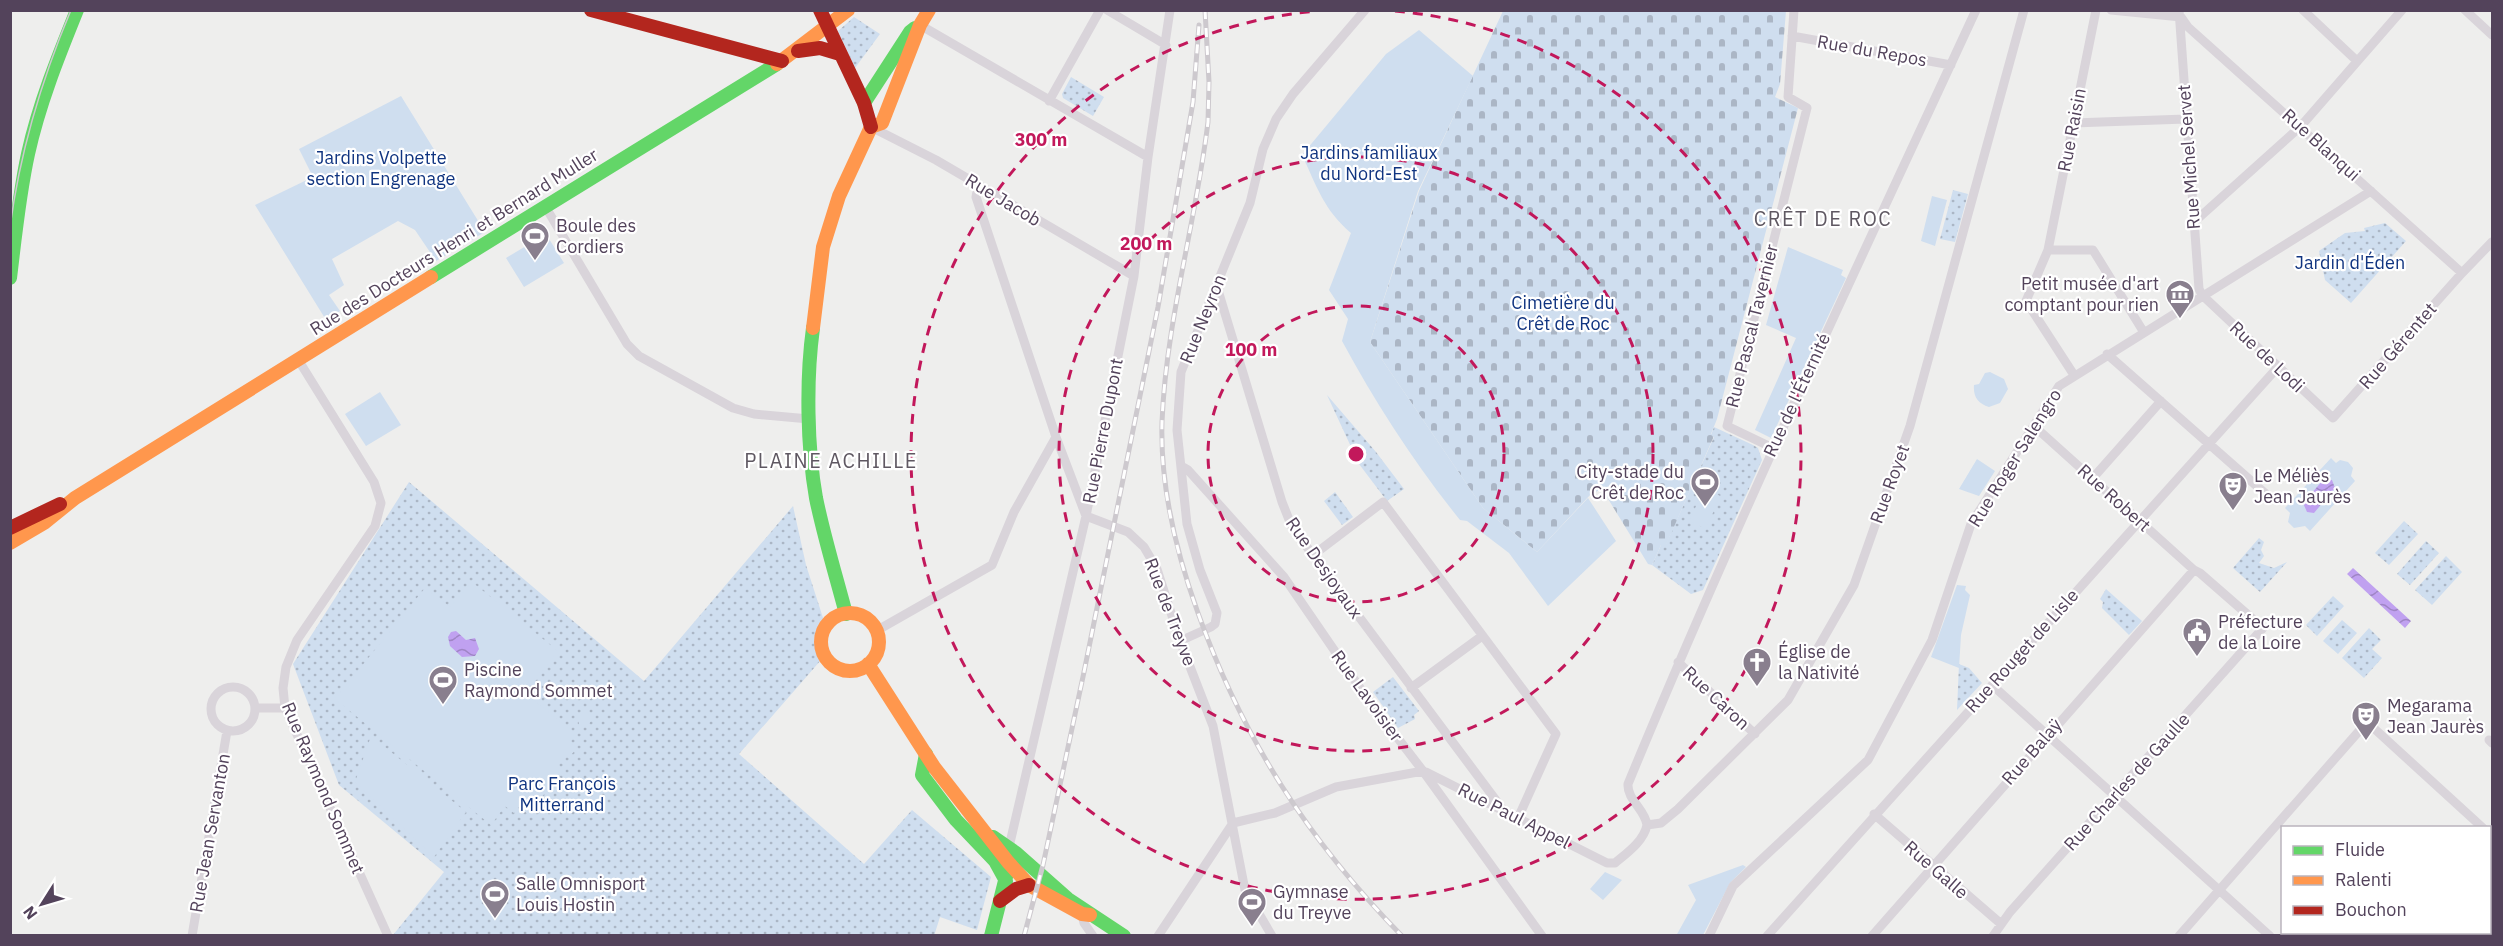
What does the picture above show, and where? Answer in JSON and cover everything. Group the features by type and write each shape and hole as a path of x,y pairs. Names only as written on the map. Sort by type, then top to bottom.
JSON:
{"main road":[{"path":"10,278 15,203 39,112 76,10"},
{"path":"820,10 864,103 871,127 839,196 824,247 809,356 808,419 816,497 846,614"},
{"name":"Rue des Docteurs Henri et Bernard Muller","path":"10,543 44,523 75,498 788,57 848,10"},
{"path":"871,127 882,123 920,25 929,10"},
{"path":"596,11 788,57 820,48 840,54"},
{"path":"864,103 910,32 920,25"},
{"name":"Rue des Docteurs Henri et Bernard Muller","path":"10,528 36,514 75,498"},
{"path":"846,614 864,617 876,631 878,649 868,664 857,670 848,671 831,664 825,657 821,639 829,622 846,614"},
{"path":"868,664 926,754 1012,867 1029,885 1124,936"},
{"path":"926,754 922,776 956,820 994,861 1006,881"},
{"path":"986,833 1009,847 1086,914"},
{"path":"991,936 1012,867 1009,847"},
{"path":"1012,867 1027,872 1052,886"},
{"path":"1000,901 1016,889 1029,885"}],"street":[{"path":"1049,101 1100,10"},
{"path":"1107,10 1166,45"},
{"name":"Rue Pierre Dupont","path":"1009,847 1086,516 1134,276 1148,158 1170,10"},
{"name":"Rue Neyron","path":"1180,641 1215,624 1217,613 1200,570 1187,524 1178,430 1179,384 1186,360 1250,203 1263,149 1276,119 1293,94 1365,10"},
{"name":"Rue Pascal Tavernier","path":"1773,448 1727,426 1807,108 1788,96 1794,10"},
{"name":"Rue de l'Éternité","path":"1647,825 1644,815 1629,795 1628,784 1678,662 1773,448 1951,65 1970,15 1976,10"},
{"name":"Rue Royet","path":"1604,862 1616,862 1641,838 1647,825 1661,823 1673,813 1788,700 1854,585 1910,426 2024,10"},
{"name":"Rue Raisin","path":"2074,375 2026,301 2048,250 2096,10"},
{"path":"2111,10 2183,13"},
{"path":"2303,10 2357,61"},
{"path":"2193,223 2301,126 2402,10"},
{"path":"2465,10 2493,35"},
{"name":"Rue Michel Servet","path":"2183,13 2186,119 2193,223 2199,289 2202,295"},
{"name":"Rue Blanqui","path":"2183,13 2188,27 2301,126 2462,273"},
{"path":"920,25 1148,158"},
{"name":"Rue du Repos","path":"1792,36 1951,65"},
{"path":"2073,123 2186,119"},
{"name":"Rue Jacob","path":"871,127 936,160 1134,276"},
{"path":"978,186 976,197 1056,437 1086,516"},
{"name":"Rue Roger Salengro","path":"1709,936 1733,886 1868,760 1932,640 1971,524 2059,386 2143,331 2371,191"},
{"path":"545,206 627,344 639,356 733,408 754,414 808,419"},
{"name":"Rue Gérentet","path":"2333,418 2462,273 2493,242"},
{"path":"2048,250 2093,250 2143,331"},
{"name":"Rue Desjoyaux","path":"1216,287 1284,510 1296,535 1504,811"},
{"name":"Rue de Lodi","path":"2202,295 2333,418"},
{"path":"2107,354 2267,495"},
{"name":"Rue Raymond Sommet","path":"299,361 374,482 381,503 375,526 297,640 286,667 283,688 285,708 388,936"},
{"name":"Rue Rouget de Lisle","path":"1767,936 1874,814 2278,367"},
{"path":"2092,479 2161,401"},
{"name":"Rue Robert","path":"2034,426 2194,570 2263,628"},
{"path":"876,631 992,565 1014,512 1056,437"},
{"name":"Rue Lavoisier","path":"1181,466 1188,470 1284,577 1367,698 1423,771 1542,936"},
{"path":"1312,556 1383,502 1556,734 1518,818"},
{"name":"Rue de Treyve","path":"1086,516 1128,532 1144,547 1157,569 1180,641 1213,726 1245,890 1272,936"},
{"name":"Rue Balaÿ","path":"1872,936 2194,570"},
{"name":"Rue Charles de Gaulle","path":"1993,936 2001,927 2000,923 2263,628"},
{"path":"1411,688 1482,636"},
{"name":"Rue Caron","path":"1678,662 1755,734"},
{"path":"1992,685 2270,936"},
{"name":"Rue Jean Servanton","path":"236,687 250,694 255,708 247,727 234,732 227,731 215,723 210,708 216,694 222,689 236,687"},
{"path":"255,708 285,708"},
{"path":"2179,936 2367,722 2481,826"},
{"name":"Rue Jean Servanton","path":"192,936 227,731"},
{"path":"1158,936 1233,823 1275,813 1336,787 1423,771"},
{"name":"Rue Paul Appel","path":"1423,771 1604,862"},
{"name":"Rue Galle","path":"1874,814 2000,923"},
{"path":"1086,914 1084,923 1093,936"}],"green space":[{"name":"Cimetière du Crêt de Roc","path":"1503,11 1786,11 1780,84 1775,97 1798,108 1717,419 1711,434 1714,436 1666,545 1661,545 1652,565 1648,564 1602,489 1591,494 1537,552 1483,508 1370,342 1419,191"},
{"path":"854,17 880,34 855,68 838,31"},
{"name":"Jardins familiaux du Nord-Est","path":"1419,30 1473,76 1418,191 1370,342 1483,508 1537,552 1588,498 1616,541 1548,606 1509,553 1467,521 1460,520 1412,455 1382,411 1342,341 1348,319 1329,290 1351,233 1328,207 1302,155 1386,54"},
{"path":"1071,77 1104,97 1093,116 1063,98 1062,94"},
{"name":"Jardins Volpette section Engrenage","path":"401,96 485,232 436,261 415,230 398,221 332,259 344,285 329,295 340,311 326,320 255,205 313,177 299,149"},
{"path":"1953,190 1968,194 1955,242 1940,239"},
{"path":"1932,196 1947,200 1935,246 1921,241"},
{"name":"Jardin d'Éden","path":"2385,223 2406,241 2351,303 2325,280 2319,251 2345,233 2365,231 2364,228"},
{"name":"Boule des Cordiers","path":"546,234 564,263 524,287 506,258"},
{"path":"1788,247 1843,270 1841,275 1846,278 1771,438 1755,430 1796,338 1766,325"},
{"path":"1990,372 2004,379 2008,389 2000,403 1989,407 1977,399 1974,385 1979,384 1985,373"},
{"path":"380,392 401,425 366,446 345,414"},
{"path":"1327,395 1404,489 1387,501 1359,464"},
{"path":"1714,427 1758,448 1762,460 1703,590 1691,594 1652,565 1661,545 1666,544 1714,437 1711,435"},
{"path":"2331,458 2336,463 2340,460 2348,462 2353,468 2351,476 2355,481 2310,531 2305,526 2294,528 2288,522 2290,513 2285,508"},
{"path":"1977,459 1995,471 1979,496 1959,489"},
{"name":"Parc François Mitterrand","path":"409,482 644,681 793,506 806,565 824,621 817,643 821,660 739,754 864,864 912,810 991,877 977,930 940,917 934,936 393,935 444,872 339,785 293,664"},
{"name":"City-stade du Crêt de Roc","path":"1707,488 1720,496 1707,527 1704,528 1691,522 1690,519 1704,489"},
{"path":"1335,492 1353,517 1342,525 1324,501"},
{"path":"2404,521 2418,534 2389,565 2375,553"},
{"path":"2259,538 2264,542 2261,550 2264,556 2259,563 2274,568 2287,562 2260,592 2233,568"},
{"path":"2426,541 2439,553 2410,585 2397,574"},
{"path":"2446,556 2462,572 2432,605 2415,590"},
{"name":"Piscine Raymond Sommet","path":"472,582 558,651 524,692 573,732 579,724 580,715 587,715 591,721 587,726 581,727 569,742 577,748 571,755 568,753 558,765 563,771 528,814 519,807 514,813 505,806 491,825 335,699 425,588 450,607"},
{"path":"1957,585 1966,586 1965,590 1970,595 1961,635 1959,668 1931,657"},
{"path":"2106,589 2142,621 2129,635 2102,608 2103,602 2100,599"},
{"path":"2333,596 2344,606 2317,636 2306,625"},
{"path":"2342,620 2357,633 2338,654 2323,641"},
{"path":"2369,628 2381,640 2372,649 2382,658 2364,678 2342,658"},
{"path":"1959,664 1969,668 1982,683 1957,710"},
{"path":"1393,677 1419,711 1414,715 1415,719 1398,728 1373,692"},
{"path":"371,736 466,812 434,857 355,782"},
{"path":"1743,865 1746,867 1730,883 1703,935 1676,936 1696,900 1688,885"},
{"path":"1605,872 1622,880 1603,900 1590,889"}],"water":[{"path":"2324,479 2332,480 2335,488 2314,513 2307,512 2303,503"},
{"path":"2353,568 2411,621 2405,628 2347,574"},
{"path":"456,631 466,640 475,638 479,649 475,656 462,657 450,646 448,637 451,632"}],"tram line":[{"path":"10,227 14,199 33,117 50,63 71,10"}],"railway":[{"path":"1205,10 1209,82 1208,122 1169,347 1162,422 1164,471 1176,543 1198,613 1216,659 1258,745 1308,825 1368,900 1402,936"},
{"path":"1024,936 1043,865 1158,307 1193,102 1199,25"}],"traffic: fast":[{"path":"10,278 22,185 32,135 77,10"},
{"path":"864,103 910,32 915,28"},
{"path":"431,277 777,64"},
{"path":"813,328 808,391 813,478 823,527 846,614"},
{"path":"926,754 922,775 956,820 995,861 1006,881"},
{"path":"993,837 1016,853 1068,899 1124,936"},
{"path":"991,936 1007,873"}],"traffic: slow":[{"path":"777,64 848,10"},
{"path":"813,328 823,247 839,196 871,127 882,123 920,25 929,10"},
{"path":"10,543 44,523 75,498 431,277"},
{"path":"850,613 866,618 874,626 879,642 874,658 866,666 850,671 834,666 826,658 821,642 826,626 834,618 850,613"},
{"path":"868,664 934,767 1008,862 1029,885 1082,914 1090,915"}],"traffic: jam":[{"path":"591,10 782,61"},
{"path":"820,10 864,103 871,127"},
{"path":"798,51 820,48 840,54"},
{"path":"10,528 60,504"},
{"path":"1000,901 1016,889 1029,885"}],"place":[{"name":"Boule des Cordiers","path":"535,262"},
{"name":"Petit musée d'art comptant pour rien","path":"2180,320"},
{"name":"City-stade du Crêt de Roc","path":"1705,508"},
{"name":"Le Méliès Jean Jaurès","path":"2233,512"},
{"name":"Préfecture de la Loire","path":"2197,658"},
{"name":"Église de la Nativité","path":"1757,688"},
{"name":"Piscine Raymond Sommet","path":"443,706"},
{"name":"Megarama Jean Jaurès","path":"2366,742"},
{"name":"Salle Omnisport Louis Hostin","path":"495,920"},
{"name":"Gymnase du Treyve","path":"1252,928"}],"district":[{"name":"CRÊT DE ROC","path":"1823,219"},
{"name":"PLAINE ACHILLE","path":"831,461"}]}
